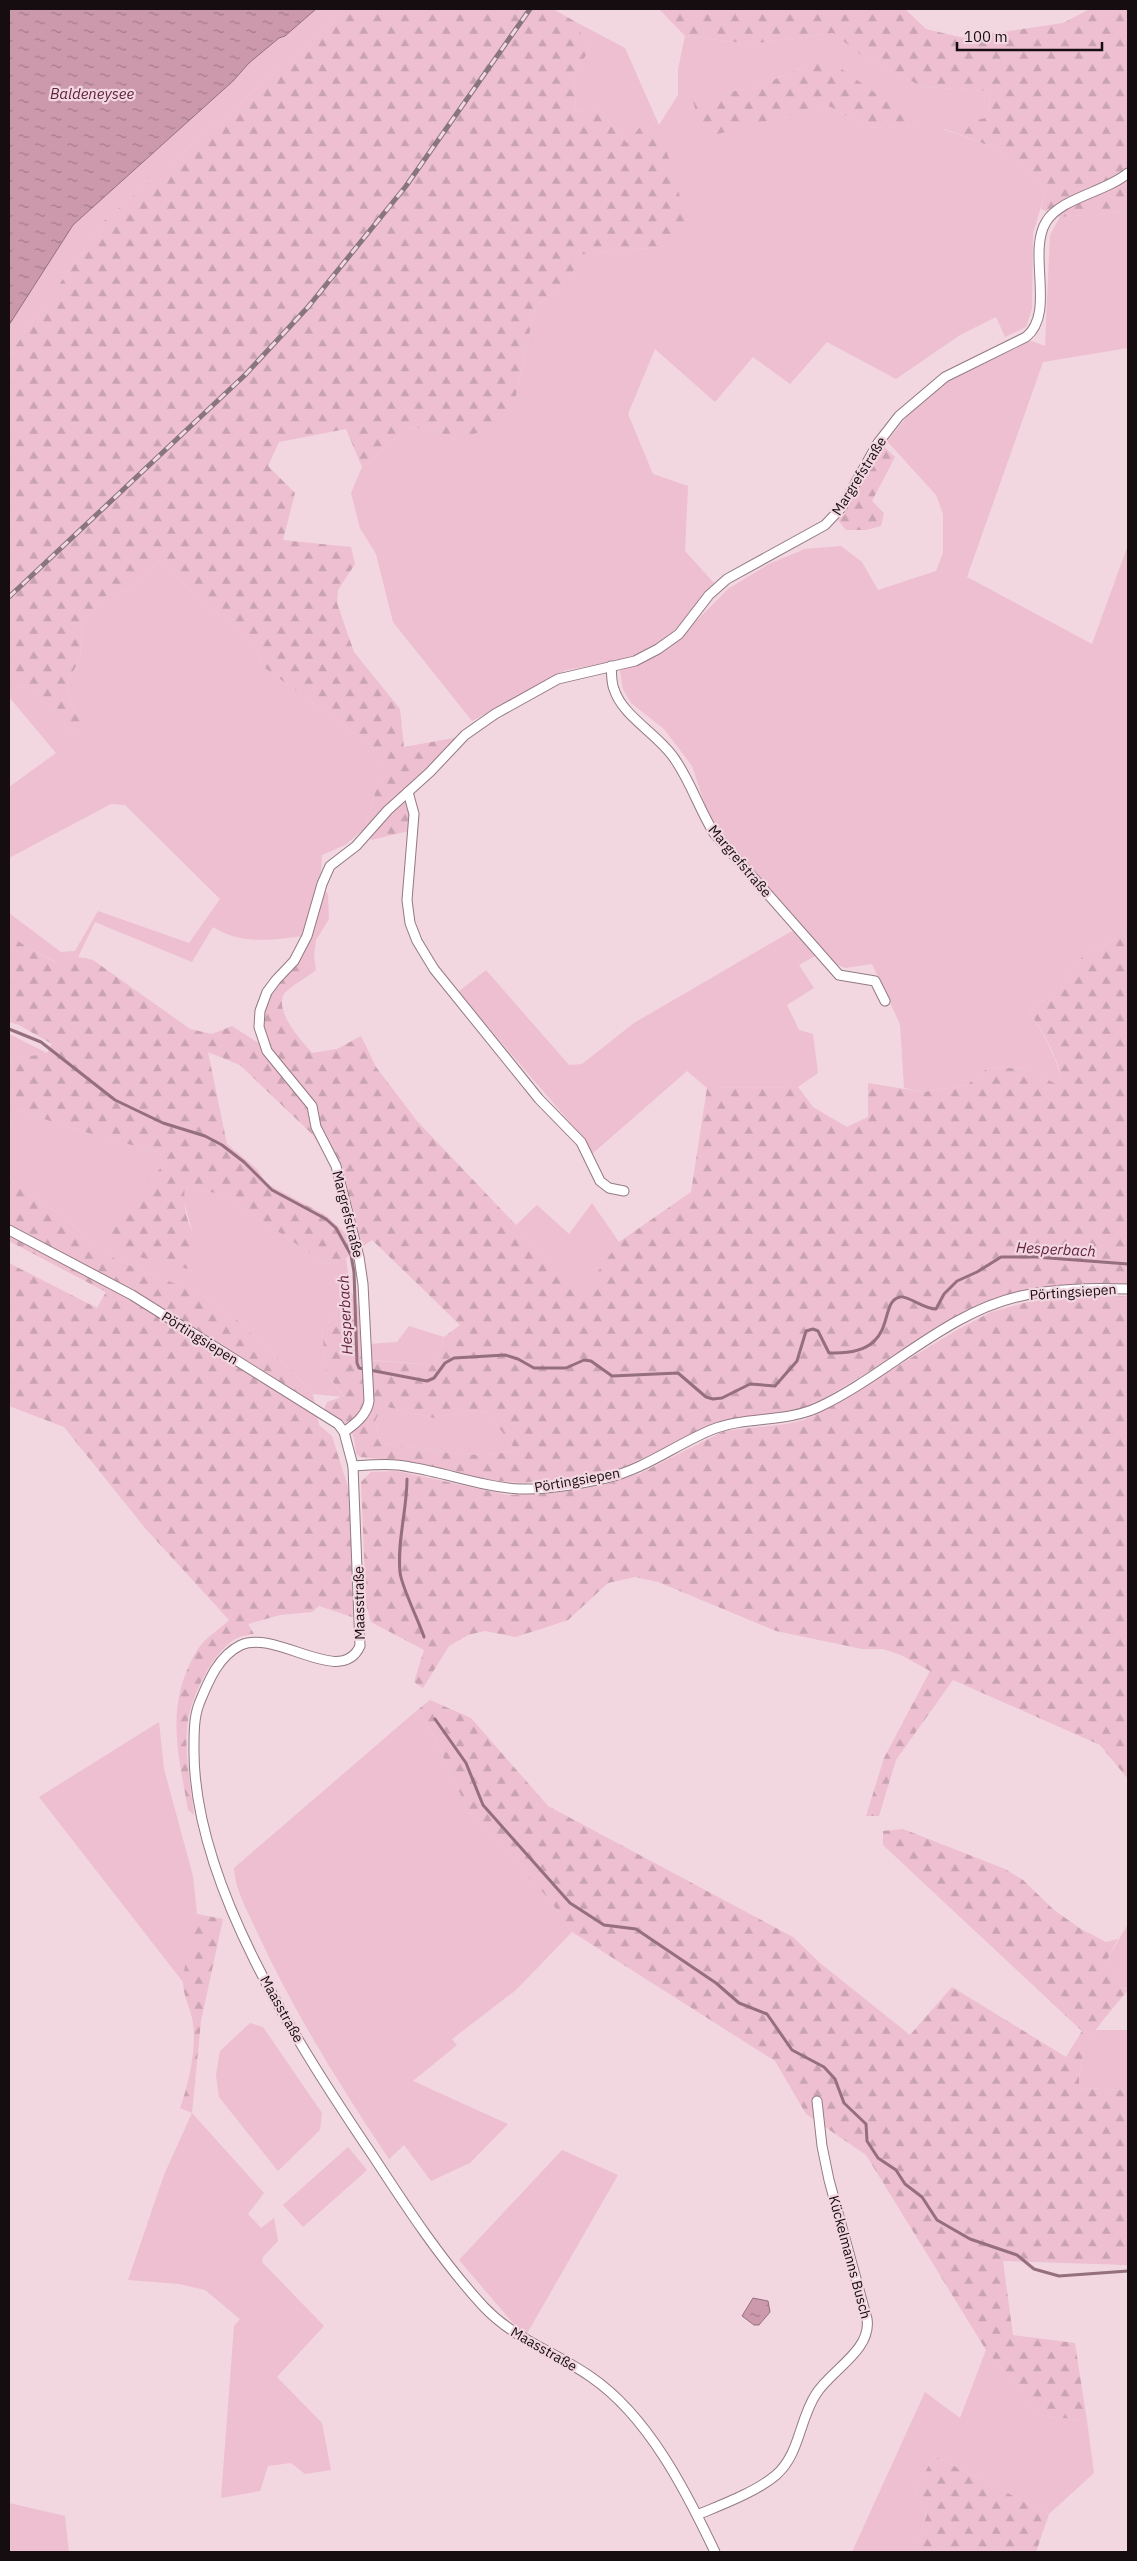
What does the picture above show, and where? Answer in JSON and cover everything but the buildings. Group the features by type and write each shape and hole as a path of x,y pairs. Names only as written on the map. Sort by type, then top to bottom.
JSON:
{"street":[{"name":"Margrefstraße","path":"344,1432 358,1421 368,1405 363,1284 359,1257 336,1166 316,1127 314,1112 308,1100 279,1069 267,1051 259,1027 260,1011 267,992 294,961 307,936 322,884 330,866 356,846 464,735 495,714 558,679 635,661 658,649 680,634 709,595 727,579 825,525 842,507 876,445 899,416 945,377 1029,335 1039,316 1040,245 1045,223 1062,207 1105,188 1128,173"},
{"name":"Margrefstraße","path":"611,666 613,689 620,702 657,737 674,758 690,785 702,814 714,833 839,974 875,981 885,1001"},
{"path":"408,792 414,814 407,900 410,923 417,941 434,969 539,1099 581,1142 600,1181 609,1188 624,1191"},
{"name":"Pörtingsiepen","path":"9,1230 132,1295 338,1424 344,1432"},
{"name":"Pörtingsiepen","path":"353,1466 378,1464 409,1466 496,1486 518,1489 554,1487 607,1478 631,1470 712,1430 728,1425 782,1418 820,1407 966,1317 989,1307 1020,1296 1045,1292 1128,1289"},
{"path":"344,1432 353,1466"},
{"name":"Maasstraße","path":"353,1466 360,1646 355,1656 340,1663 326,1661 269,1642 255,1641 240,1645 227,1655 214,1670 198,1708 194,1758 195,1784 202,1823 212,1856 232,1909 280,2008 344,2114 448,2265 499,2322 516,2334 589,2375 608,2390 629,2412 665,2460 697,2515 715,2552"},
{"name":"Kückelmanns Busch","path":"697,2515 764,2483 784,2467 794,2449 807,2410 816,2393 829,2376 848,2361 868,2333 868,2319 829,2180 822,2146 817,2101"}],"green space":[{"path":"316,9 343,9 279,69 104,221 9,355 9,325 73,225 233,81 249,63 279,38 285,36"},
{"path":"343,9 553,9 576,22 589,50 574,75 576,112 597,106 627,143 646,120 659,125 690,231 669,246 577,255 573,274 535,308 515,400 500,425 456,440 426,427 407,429 362,467 346,429 279,442 268,466 295,493 283,540 351,547 355,564 338,590 337,603 354,652 400,709 404,747 459,737 427,770 401,791 410,808 409,831 371,840 365,828 383,765 369,744 265,668 254,646 158,561 132,588 106,596 82,623 80,658 67,684 73,710 87,724 73,733 25,684 9,691 9,355 104,221 279,69"},
{"path":"659,9 905,9 926,29 964,38 1063,23 1090,9 1127,9 1128,205 1120,212 1060,217 1041,209 1045,194 1032,178 998,149 942,128 989,117 990,91 923,87 861,55 833,33 751,44 685,36"},
{"path":"576,22 625,48 659,125 678,95 678,69 685,36 751,44 833,33 861,55 923,87 990,91 989,117 943,129 998,149 1032,178 1045,194 1033,233 1032,309 1026,327 1005,337 996,317 960,335 896,379 827,342 790,384 753,357 715,402 655,349 628,414 653,474 688,486 685,551 714,583 704,592 684,623 648,650 618,661 566,670 472,721 393,622 376,554 360,528 351,493 362,467 407,429 426,427 456,440 515,400 535,308 573,274 577,255 669,246 627,143 597,106 576,112 574,75 589,50","holes":["811,63 919,125 868,128 827,105 703,137 694,101 764,84"]},
{"path":"832,62 920,125 868,128 827,105 703,138 693,101 764,84 811,63"},
{"path":"1128,205 1128,348 1043,362 967,577 1092,644 1128,545 1128,932 1082,957 1060,987 1029,1012 1050,1049 1064,1089 1029,1069 989,1067 967,1085 923,1092 904,1088 900,1024 872,964 845,968 832,962 720,833 706,808 692,766 664,729 631,703 623,689 620,671 656,656 683,634 728,589 769,564 805,549 841,546 862,562 878,590 936,571 943,553 943,514 936,495 887,441 915,407 949,379 1032,341 1045,346 1050,235 1060,217 1120,212"},
{"path":"882,445 895,457 872,501 884,513 881,526 866,530 846,530 838,520 844,515"},
{"path":"158,561 254,646 265,668 369,744 383,765 365,828 345,845 322,855 321,871 304,936 269,940 246,939 224,933 213,927 192,962 95,922 78,957 56,962 21,943 9,932 9,913 61,952 75,951 98,911 189,943 220,899 125,805 111,804 9,858 9,787 56,753 9,697 9,691 25,684 73,733 86,724 73,710 67,684 80,658 82,623 106,596 132,588"},
{"path":"325,890 328,894 329,919 316,940 314,956 316,970 299,960 311,934"},
{"path":"792,931 798,933 817,955 799,965 814,988 787,1005 799,1030 813,1034 818,1073 798,1087 707,1088 687,1071 592,1154 586,1141 458,992 486,970 569,1065 582,1064 634,1023"},
{"path":"9,932 21,943 55,962 78,957 93,960 190,1029 212,1034 232,1026 260,1044 263,1011 270,991 299,960 316,970 284,994 282,1001 283,1009 290,1026 312,1053 337,1049 361,1036 376,1067 417,1121 516,1225 551,1267 584,1291 619,1242 691,1192 707,1088 798,1087 813,1107 847,1127 868,1117 868,1083 923,1092 967,1085 989,1067 1029,1069 1063,1088 1059,1068 1051,1048 1029,1012 1060,987 1082,957 1128,932 1128,1284 1085,1283 1044,1288 1024,1292 984,1305 964,1314 815,1404 787,1414 711,1426 627,1466 593,1476 520,1483 491,1480 420,1463 361,1457 356,1454 353,1437 348,1426 324,1410 327,1402 344,1396 326,1373 322,1330 341,1308 350,1291 361,1311 363,1360 435,1365 444,1337 460,1325 372,1240 346,1258 326,1264 222,1194 185,1188 184,1202 187,1216 192,1231 199,1242 188,1269 139,1257 106,1233 163,1165 160,1153 63,1126 18,1109 9,1128 9,1060 47,1053 52,1044 19,1025 9,1022","holes":["208,1052 240,1065 313,1135 334,1169 349,1237 327,1216 267,1184 257,1169 227,1144","383,1406 434,1418 470,1411 488,1413 517,1452 465,1455 381,1443 375,1421"]},
{"path":"9,1034 47,1053 9,1060"},
{"path":"18,1109 63,1126 160,1153 163,1165 107,1233 193,1235 183,1198 185,1188 222,1194 326,1264 346,1258 350,1291 341,1308 322,1330 326,1373 344,1397 313,1394 287,1366 261,1344 241,1323 194,1290 148,1274 112,1257 63,1217 9,1180 9,1128"},
{"path":"9,1180 63,1217 112,1257 148,1274 194,1290 241,1323 261,1344 287,1366 313,1394 319,1425 332,1436 349,1490 355,1618 319,1606 312,1612 280,1615 248,1624 254,1634 235,1639 219,1654 199,1687 188,1720 186,1744 194,1815 188,1810 181,1768 178,1748 177,1709 187,1669 198,1649 229,1620 145,1528 64,1427 9,1406 9,1263 97,1308 106,1292 9,1241"},
{"path":"592,1203 619,1242 584,1292 551,1267 516,1225 537,1205 569,1234"},
{"path":"1072,1295 1128,1296 1128,1779 1100,1745 953,1680 896,1760 879,1816 866,1816 884,1758 930,1671 901,1655 883,1649 862,1649 776,1631 658,1582 635,1577 608,1583 568,1620 515,1637 485,1631 468,1635 449,1646 423,1688 414,1682 424,1650 371,1622 366,1604 361,1482 371,1472 397,1471 508,1495 554,1493 607,1484 641,1473 724,1431 786,1424 804,1420 820,1413 957,1330 991,1312 1024,1303"},
{"path":"409,1326 444,1337 435,1365 371,1360 370,1344 397,1342"},
{"path":"383,1406 434,1418 470,1411 488,1413 517,1452 465,1455 381,1443 375,1421"},
{"path":"430,1700 471,1718 548,1806 793,1937 820,1963 910,2035 952,1987 1066,2057 1082,2031 883,1845 883,1831 903,1829 1005,1869 1023,1880 1054,1910 1081,1929 1106,1942 1118,1939 1107,1960 1120,1987 1128,1990 1100,2024 1087,2045 1082,2058 1079,2088 1128,2090 1128,2265 1003,2261 1013,2335 1075,2343 1087,2421 1040,2415 986,2350 866,2155 806,2114 775,2061 572,1932 549,1899 469,1813 431,1730 415,1712"},
{"path":"415,1712 431,1730 469,1813 549,1899 572,1932 516,1990 452,2039 457,2045 413,2081 508,2124 470,2163 431,2181 404,2145 389,2159 353,2104 318,2048 271,1962 239,1893 234,1868"},
{"path":"159,1722 164,1769 193,1876 197,1914 183,1982 39,1797"},
{"path":"197,1914 223,1919 201,2021 192,2113 180,2108 187,2087 194,2039 194,2028 183,1981"},
{"path":"1128,1924 1128,1989 1120,1987 1107,1960"},
{"path":"250,2023 263,2027 322,2113 320,2130 278,2171 219,2097 216,2075 220,2051"},
{"path":"1096,2030 1128,2030 1128,2090 1079,2088 1084,2050"},
{"path":"192,2113 264,2193 248,2214 261,2228 274,2218 278,2241 263,2257 262,2262 324,2326 277,2377 322,2423 331,2470 305,2474 291,2463 268,2466 260,2491 221,2498 234,2326 240,2319 205,2290 179,2284 128,2280 164,2175"},
{"path":"348,2147 367,2170 303,2227 283,2205"},
{"path":"562,2150 618,2175 525,2337 459,2260"},
{"path":"986,2350 1040,2415 1087,2421 1094,2473 1049,2514 934,2456 915,2490 927,2515 913,2552 852,2552 925,2392 960,2418"},
{"path":"934,2456 1049,2514 1036,2552 913,2552 927,2515 915,2490"},
{"path":"9,2503 65,2516 69,2552 9,2552"}],"water":[{"name":"Baldeneysee","path":"9,9 316,9 285,36 279,38 249,63 233,81 73,225 9,325"},
{"path":"753,2298 768,2301 770,2312 759,2325 754,2325 742,2316"}],"waterway":[{"name":"Hesperbach","path":"9,1029 41,1042 115,1100 163,1123 205,1136 222,1145 244,1162 272,1190 326,1219 336,1228 351,1255 354,1272 357,1363 359,1368 427,1381 434,1378 445,1363 454,1358 505,1355 518,1359 534,1368 566,1368 584,1360 591,1361 612,1376 678,1373 706,1397 713,1399 722,1398 750,1384 775,1386 797,1361 806,1331 813,1329 818,1331 829,1353 852,1352 868,1346 877,1338 883,1328 893,1301 903,1297 926,1307 936,1309 944,1294 957,1281 977,1272 1001,1257 1036,1257 1128,1264"},
{"path":"407,1479 399,1560 400,1572 403,1586 424,1637"},
{"path":"435,1719 466,1763 483,1805 570,1903 604,1925 636,1929 716,1983 739,2003 767,2014 792,2050 824,2067 835,2079 844,2103 866,2124 867,2141 878,2158 896,2170 905,2184 922,2197 937,2220 970,2239 1017,2255 1034,2269 1059,2276 1128,2271"}],"railway":[{"path":"9,597 245,375 308,307 406,186 530,9"}]}
